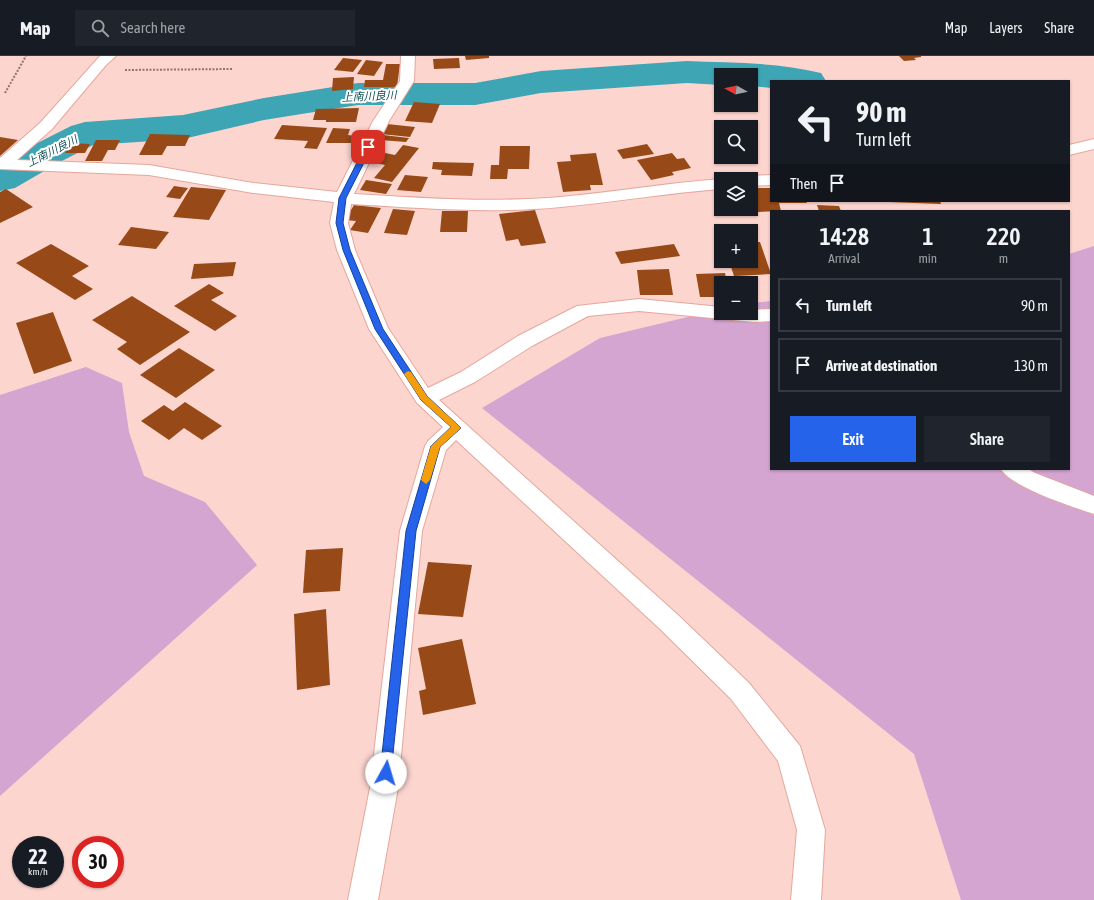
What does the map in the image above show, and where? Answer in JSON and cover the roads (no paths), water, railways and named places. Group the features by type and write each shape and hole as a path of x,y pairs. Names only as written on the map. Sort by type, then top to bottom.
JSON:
{"street":[{"path":"2,164 46,126 101,62 109,56"},
{"path":"408,56 407,81 381,121 343,198 339,223 346,250 379,329 424,398 675,627 740,692 790,755 811,830 806,900"},
{"path":"1070,150 1094,144"},
{"path":"2,164 149,170 253,188 343,198 463,206 545,203 714,185"},
{"path":"758,181 770,180"},
{"path":"424,398 468,377 525,340 584,310 638,305 714,312"},
{"path":"758,316 770,315"},
{"path":"363,900 384,788 411,531 436,446 457,428"},
{"path":"1013,470 1027,480 1094,506"}],"waterway":[{"name":"上南川良川","path":"0,179 44,154 85,134 183,127 264,109 358,94 475,94 541,82 687,72 714,73"},
{"name":"上南川良川","path":"758,76 798,80"}]}
